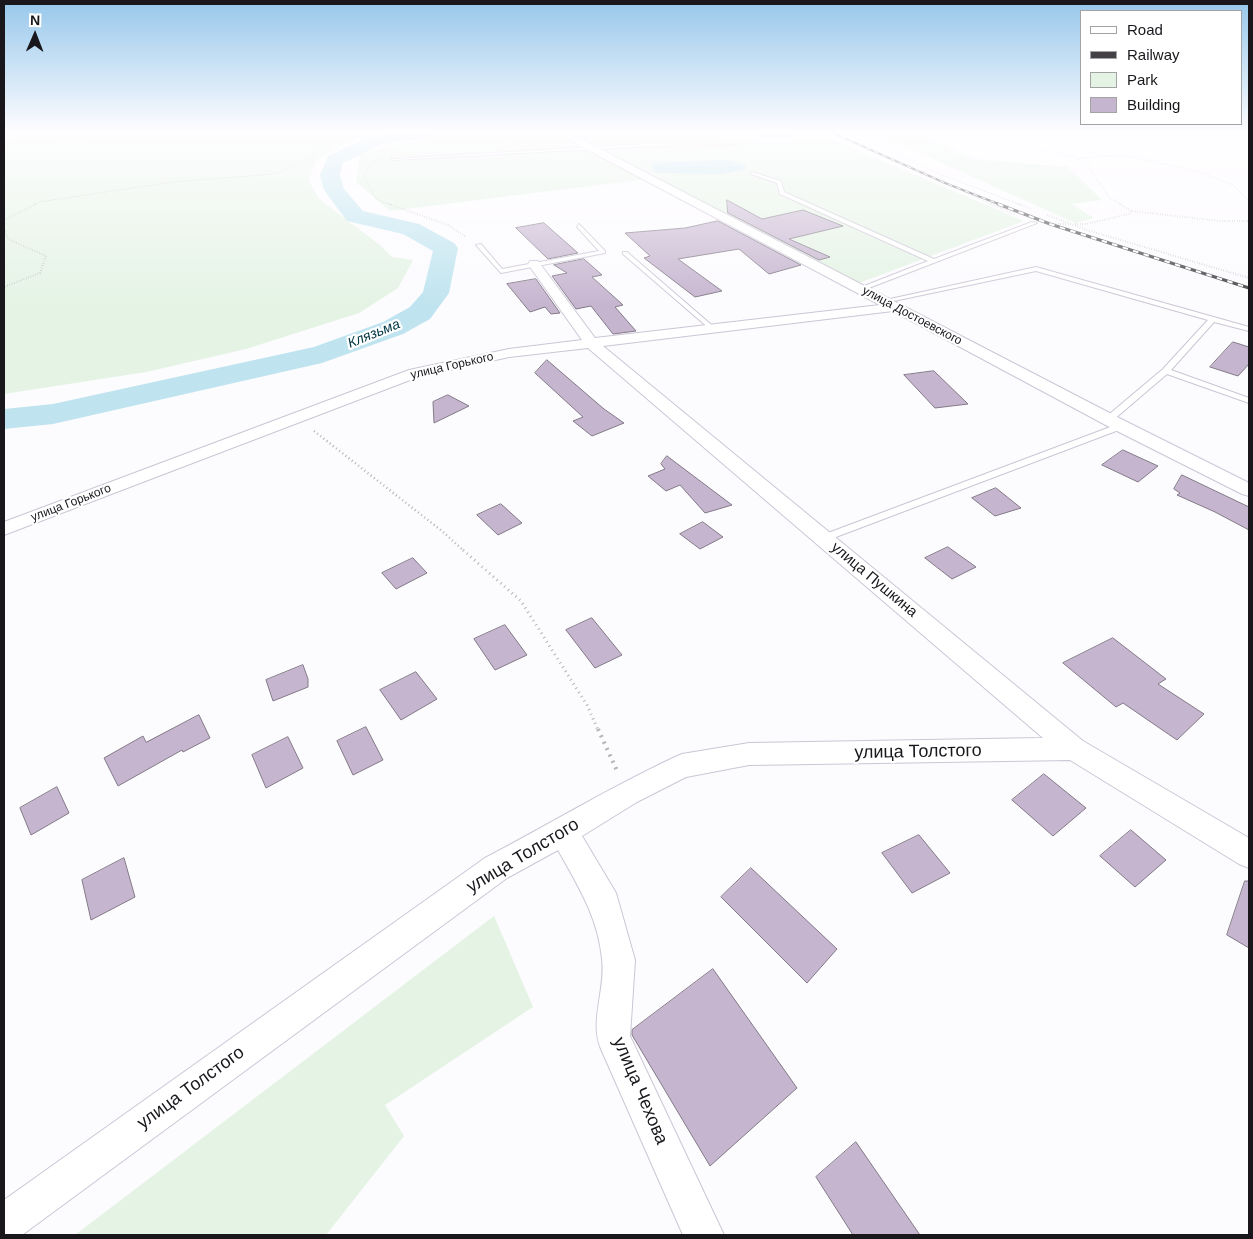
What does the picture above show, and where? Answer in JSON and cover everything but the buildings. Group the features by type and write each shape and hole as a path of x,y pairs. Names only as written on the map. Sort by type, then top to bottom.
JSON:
{"street":[{"name":"улица Достоевского","path":"672,191 1249,490"},
{"name":"улица Пушкина","path":"534,264 592,344 1074,749 1249,854"},
{"name":"улица Горького","path":"4,529 414,373 509,353 713,329 890,304"},
{"name":"улица Толстого","path":"4,1224 496,868 564,832 628,793 682,766 749,754 1074,749"},
{"name":"улица Чехова","path":"564,832 605,904 619,960 613,1037 704,1235"}],"lane":[{"path":"781,191 782,193 933,261"},
{"path":"861,289 1034,223"},
{"path":"479,245 501,271 603,252 579,226"},
{"path":"625,253 713,329"},
{"path":"890,304 1036,269 1249,329"},
{"path":"824,538 1115,422 1166,371 1213,319"},
{"path":"1166,371 1249,401"}],"path":[{"path":"4,220 39,202 111,191"},
{"path":"372,191 376,199 448,225 479,245"},
{"path":"963,191 1034,223 1086,224 1132,212"},
{"path":"984,191 1037,211"},
{"path":"1105,191 1109,197 1132,212 1220,221 1249,221"},
{"path":"1238,191 1249,202"},
{"path":"1046,214 1249,278"},
{"path":"4,229 8,239 46,256 40,273 4,287"},
{"path":"295,417 442,531 521,601 587,706 628,793"}],"green space":[{"path":"4,191 315,191 319,199 380,245 392,257 413,260 398,288 359,313 246,349 146,372 4,394"},
{"path":"366,191 553,191 390,211"},
{"path":"681,191 953,191 1024,221 859,283"},
{"path":"1003,191 1093,191 1102,200 1071,204 1094,218 1075,223"},
{"path":"494,916 533,1007 385,1105 404,1136 326,1235 75,1235"}],"waterway":[{"name":"Клязьма","path":"4,419 53,414 322,354 393,328 420,313 436,293 446,248 411,229 355,216 335,191"}],"railway":[{"path":"965,191 1001,205"},
{"path":"998,204 1050,224 1249,288"}]}
